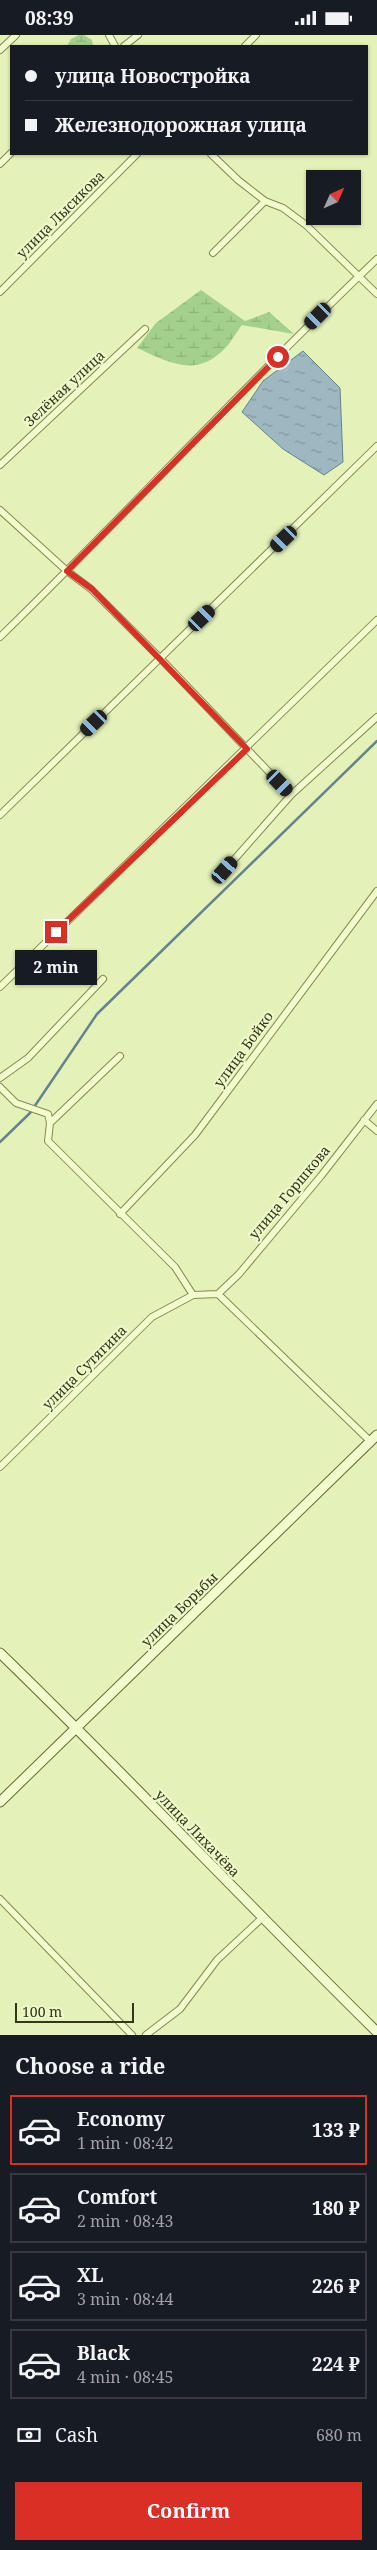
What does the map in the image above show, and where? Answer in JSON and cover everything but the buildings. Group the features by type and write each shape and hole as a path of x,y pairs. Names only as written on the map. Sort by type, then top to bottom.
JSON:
{"main road":[{"name":"улица Борьбы","path":"0,1802 374,1438"},
{"name":"улица Лихачёва","path":"0,1653 77,1728 262,1919 377,2032"}],"street":[{"path":"0,50 16,35"},
{"path":"125,45 138,35"},
{"path":"246,45 256,35"},
{"path":"0,164 10,154"},
{"name":"улица Лысикова","path":"0,292 136,155"},
{"path":"212,155 238,180 265,201 283,208 306,225 377,294"},
{"path":"213,253 265,201"},
{"path":"0,637 237,397 377,259"},
{"name":"Зелёная улица","path":"0,465 145,329"},
{"path":"0,815 377,446"},
{"path":"0,510 67,571 92,589 291,795"},
{"path":"0,987 247,749 377,620"},
{"path":"225,870 291,795 377,717"},
{"name":"улица Бойко","path":"120,1213 194,1135 377,891"},
{"path":"0,1078 28,1058 103,979"},
{"path":"50,1123 120,1056"},
{"path":"0,1087 16,1103 48,1114 50,1123 48,1141 175,1267 193,1295 218,1294 374,1438"},
{"name":"улица Горшкова","path":"218,1294 239,1274 377,1104"},
{"path":"364,1120 377,1131"},
{"name":"улица Сутягина","path":"0,1467 152,1317 193,1295"},
{"path":"0,1899 132,2035"},
{"path":"146,2035 180,2009 218,1960 262,1919"}],"green space":[{"path":"84,35 92,40 93,45 68,45 71,39"},
{"path":"201,290 245,321 269,312 294,334 242,325 220,353 200,364 190,365 169,362 137,348 156,323"}],"water":[{"path":"303,351 340,388 343,462 324,475 283,449 242,412 263,381"}],"waterway":[{"path":"0,1142 30,1113 97,1014 377,741"}],"route":[{"path":"56,932 247,749 92,589 67,571 278,357"}]}
